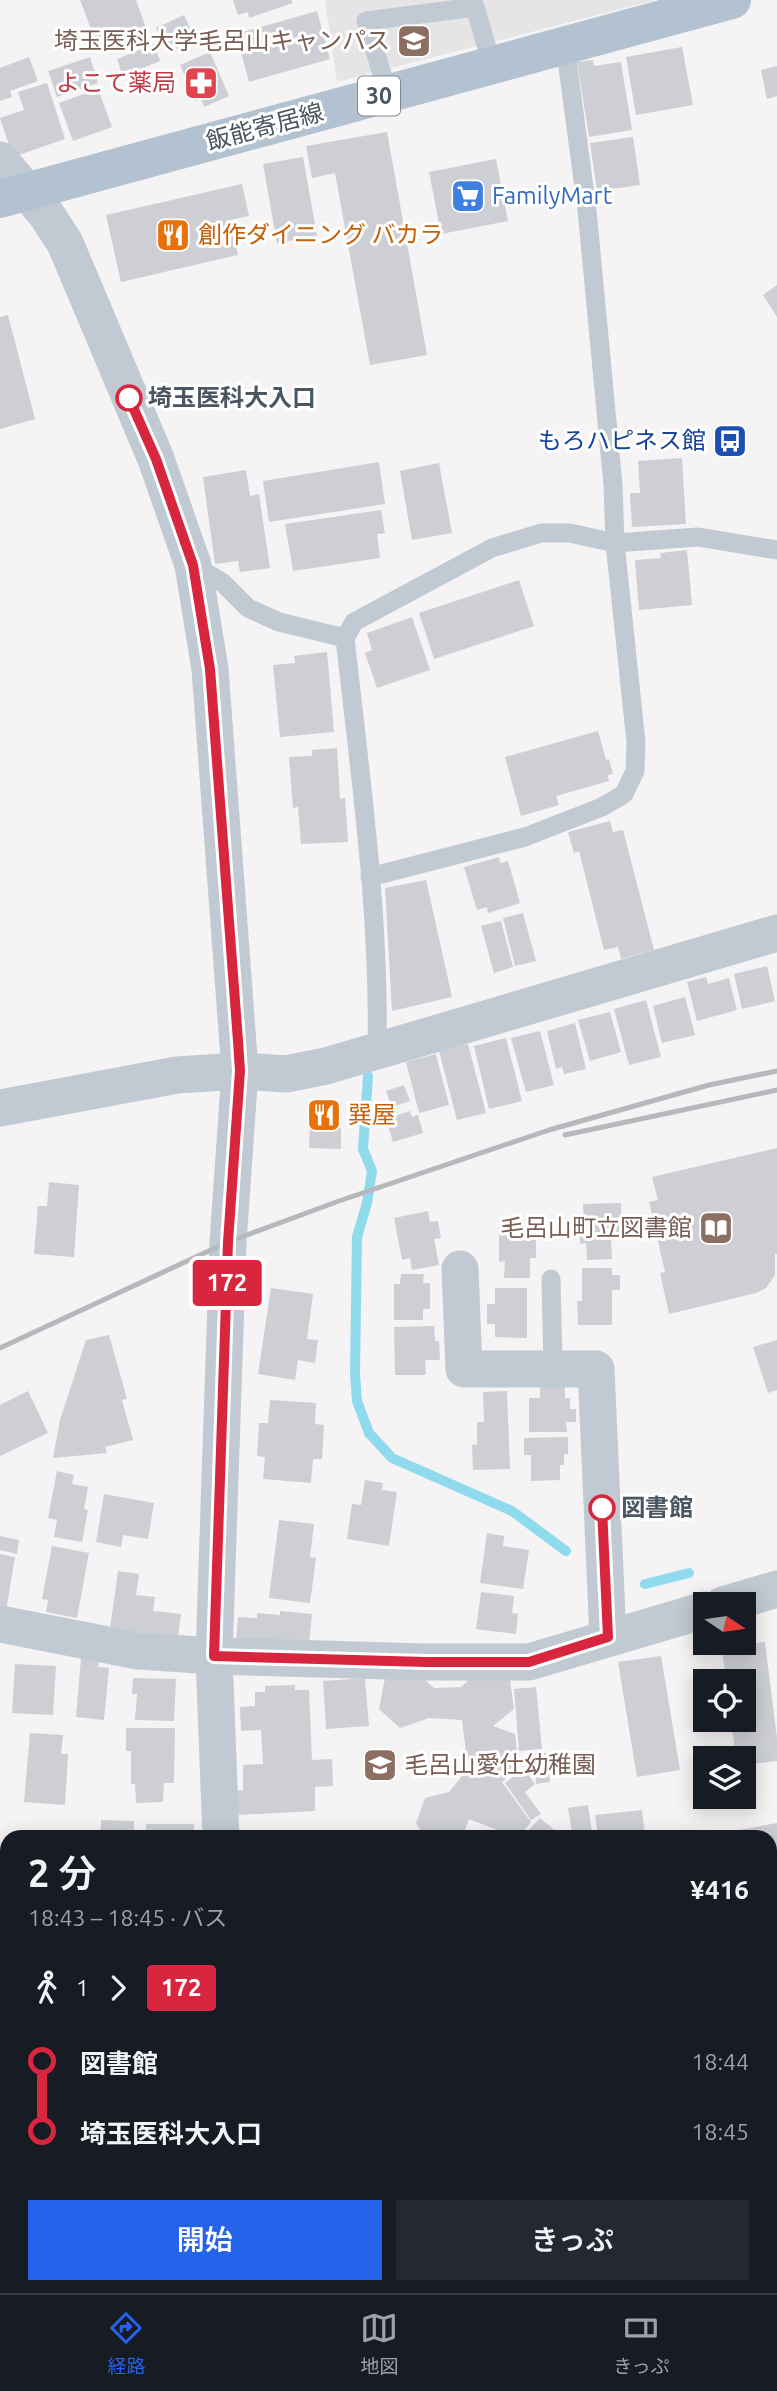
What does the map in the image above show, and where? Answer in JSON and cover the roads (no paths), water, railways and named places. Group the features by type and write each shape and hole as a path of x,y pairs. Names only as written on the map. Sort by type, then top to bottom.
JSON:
{"main road":[{"name":"飯能寄居線","path":"13,195 732,0"}],"street":[{"path":"0,160 13,195 46,214 65,243 156,459 193,565 210,669 240,1071 228,1242 214,1656 221,1830"},
{"path":"0,1108 177,1075 240,1071 286,1074 326,1066 777,933"},
{"path":"460,1269 464,1369 596,1369 608,1637"},
{"path":"756,1595 777,1589"},
{"path":"0,1624 138,1651 426,1662 529,1662 693,1613"}],"lane":[{"path":"388,94 366,21 475,7 492,65"},
{"path":"370,877 525,837 602,807 624,794 635,771 636,742 615,543 613,485 588,224 565,45"},
{"path":"377,1050 378,997 370,877 345,638 354,622 492,548 541,533 570,533 615,543 698,537 777,550"},
{"path":"193,565 223,583 248,608 279,622 345,638"},
{"path":"551,1279 553,1368"}],"waterway":[{"path":"368,1076 363,1149 372,1171 367,1203 357,1237 355,1374 357,1401 369,1433 392,1458 512,1511 566,1551"},
{"path":"645,1584 689,1573"}],"railway":[{"path":"0,1348 228,1242 339,1201 549,1130 709,1085 777,1071"},
{"path":"565,1135 777,1090"}],"place":[{"name":"埼玉医科大学毛呂山キャンパス","path":"414,41"},
{"name":"よこて薬局","path":"201,83"},
{"name":"FamilyMart","path":"468,196"},
{"name":"創作ダイニング バカラ","path":"173,235"},
{"name":"埼玉医科大入口","path":"129,398"},
{"name":"もろハピネス館","path":"730,441"},
{"name":"巽屋","path":"324,1115"},
{"name":"毛呂山町立図書館","path":"716,1228"},
{"name":"図書館","path":"602,1508"},
{"name":"毛呂山愛仕幼稚園","path":"380,1765"}]}
